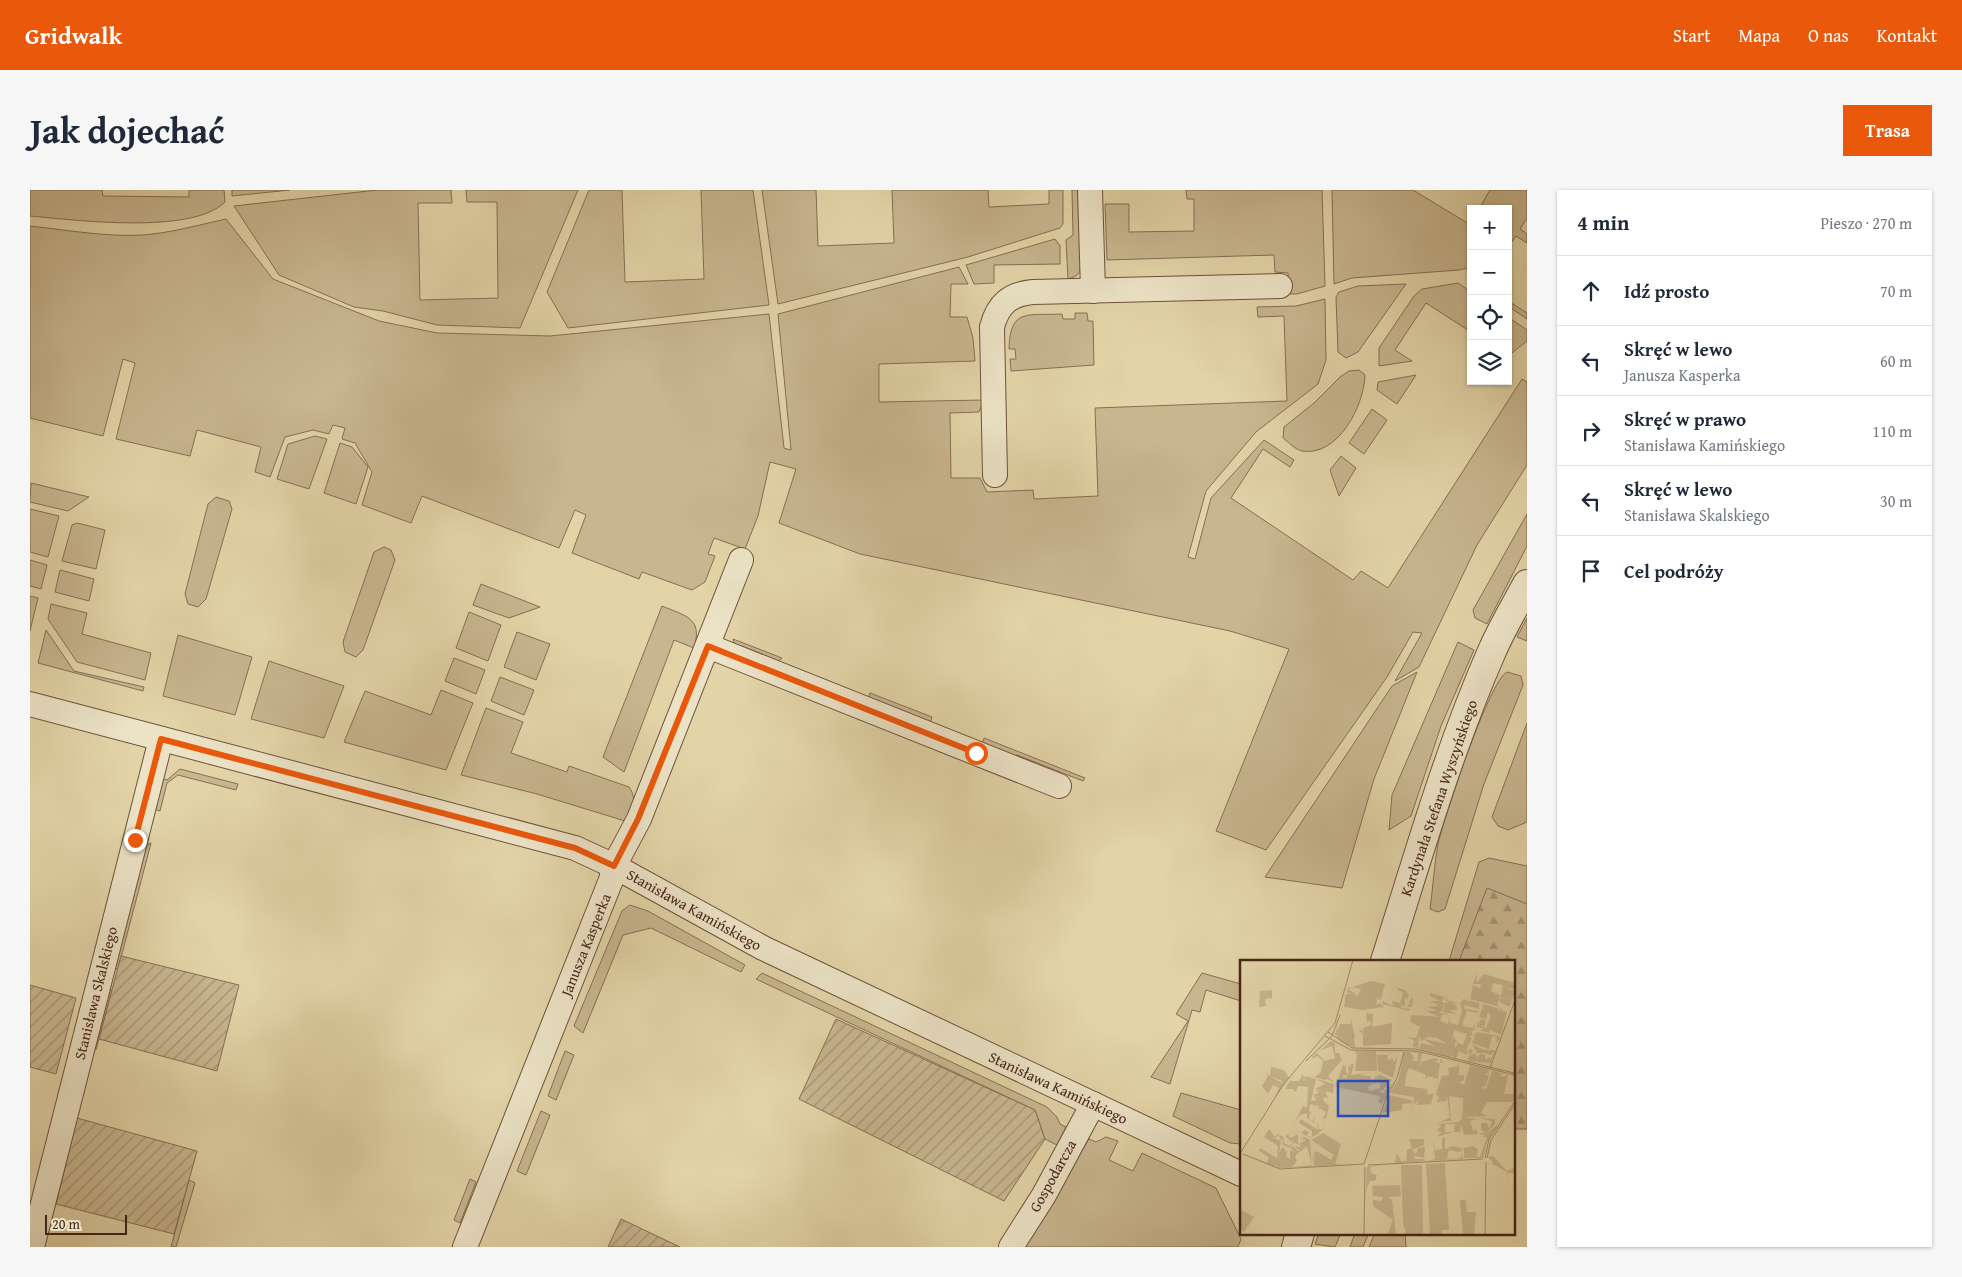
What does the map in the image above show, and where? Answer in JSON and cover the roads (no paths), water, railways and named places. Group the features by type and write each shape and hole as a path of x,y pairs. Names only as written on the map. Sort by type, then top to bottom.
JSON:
{"street":[{"path":"1090,190 1093,291"},
{"path":"995,475 992,327 999,309 1014,296 1023,293 1280,286"},
{"name":"Janusza Kasperka","path":"465,1247 611,880 614,866 638,819 708,646 740,560"},
{"name":"Kardynała Stefana Wyszyńskiego","path":"1385,960 1439,787 1468,708 1496,644 1527,584"},
{"path":"708,646 1060,786"},
{"name":"Stanisława Kamińskiego","path":"30,704 575,848 614,866 763,948 1240,1174"},
{"name":"Stanisława Skalskiego","path":"32,1247 161,739"},
{"name":"Gospodarcza","path":"1011,1247 1044,1195 1093,1104"},
{"path":"1296,1247 1300,1234"}]}
